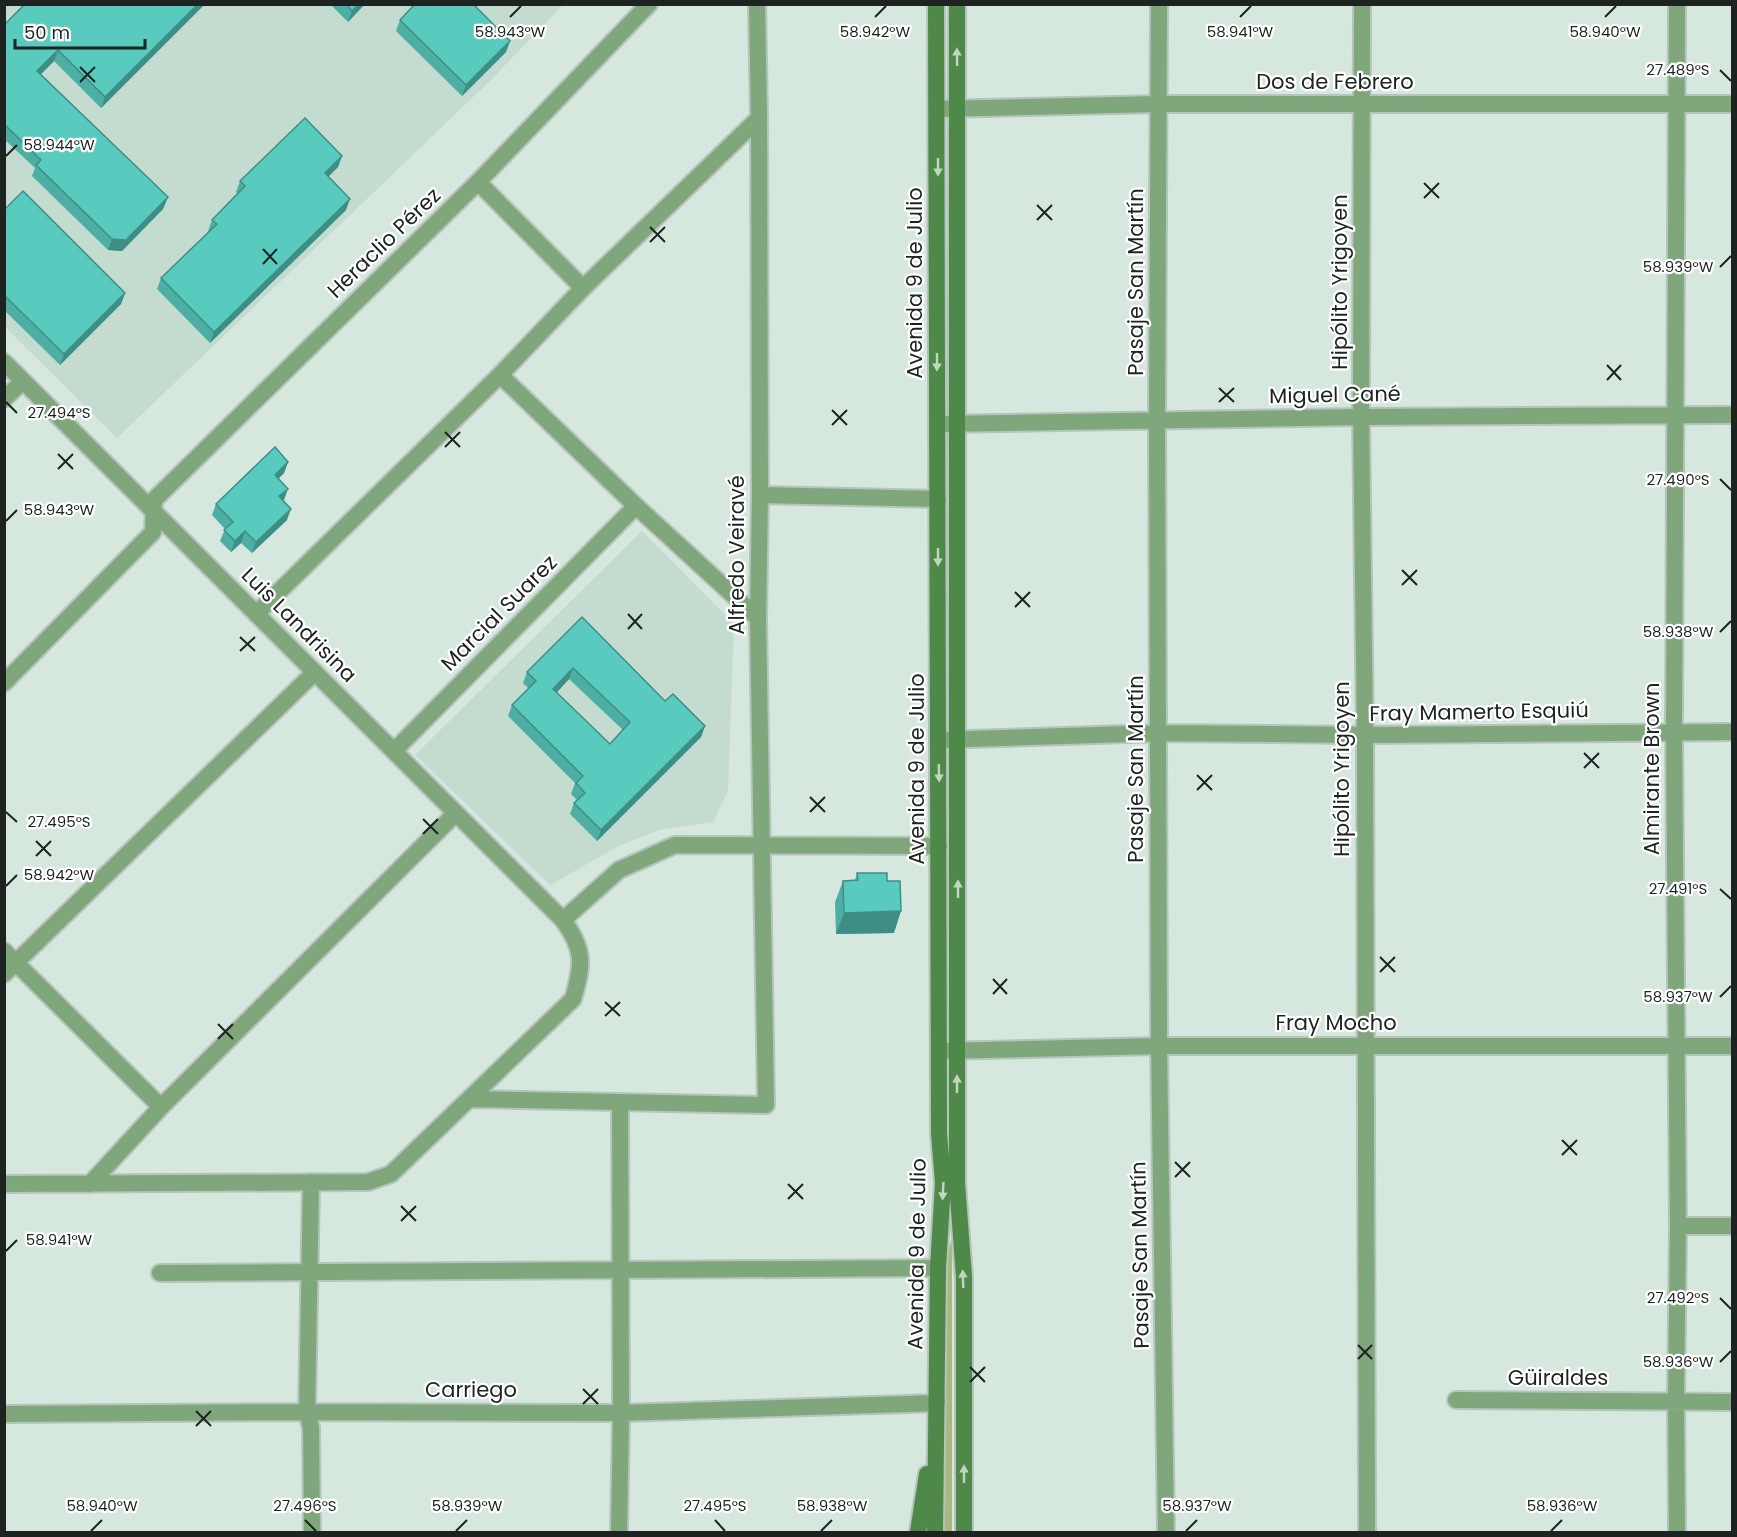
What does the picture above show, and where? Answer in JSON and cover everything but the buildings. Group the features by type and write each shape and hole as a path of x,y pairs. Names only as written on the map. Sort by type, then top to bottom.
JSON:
{"main road":[{"name":"Avenida 9 de Julio","path":"935,1533 938,1268 944,1183 939,1133 936,4"},
{"name":"Avenida 9 de Julio","path":"957,4 957,1183 964,1277 964,1533"},
{"path":"918,1533 937,1412"}],"street":[{"name":"Heraclio Pérez","path":"4,683 153,532 154,500 478,182 649,4"},
{"name":"Alfredo Veiravé","path":"620,1102 766,1106 758,618 760,495 757,4"},
{"name":"Pasaje San Martín","path":"1159,4 1157,421 1160,1046 1166,1533"},
{"name":"Hipólito Yrigoyen","path":"1362,4 1361,417 1365,735 1367,1533"},
{"name":"Almirante Brown","path":"1677,4 1674,732 1678,1226 1677,1533"},
{"name":"Dos de Febrero","path":"938,109 1159,104 1732,104"},
{"path":"256,614 500,375 583,288 759,118"},
{"path":"478,182 583,288"},
{"name":"Luis Landrisina","path":"4,362 563,920 576,938 581,970 573,999 391,1174 368,1182 4,1184"},
{"path":"500,375 636,506 758,618"},
{"path":"4,399 23,381"},
{"name":"Miguel Cané","path":"937,424 1361,417 1732,415"},
{"path":"760,495 938,499"},
{"name":"Marcial Suarez","path":"394,752 636,506"},
{"path":"160,1107 8,962 315,672"},
{"name":"Fray Mamerto Esquiú","path":"939,740 1159,733 1365,735 1732,732"},
{"path":"90,1184 160,1107 456,813"},
{"path":"563,920 619,870 675,845 939,846"},
{"name":"Fray Mocho","path":"940,1051 1160,1046 1732,1046"},
{"path":"469,1099 620,1102 619,1533"},
{"path":"311,1182 307,1412 311,1428 312,1533"},
{"path":"1678,1226 1732,1226"},
{"path":"160,1273 938,1268"},
{"name":"Güiraldes","path":"1456,1400 1732,1402"},
{"name":"Carriego","path":"4,1414 937,1412"}],"shaded area":[{"path":"4,5 563,5 490,81 117,438 5,327"},
{"path":"642,531 734,624 728,791 713,822 659,830 619,846 550,885 415,755"}],"green space":[{"path":"952,1238 952,1532 943,1532 947,1255"}]}
